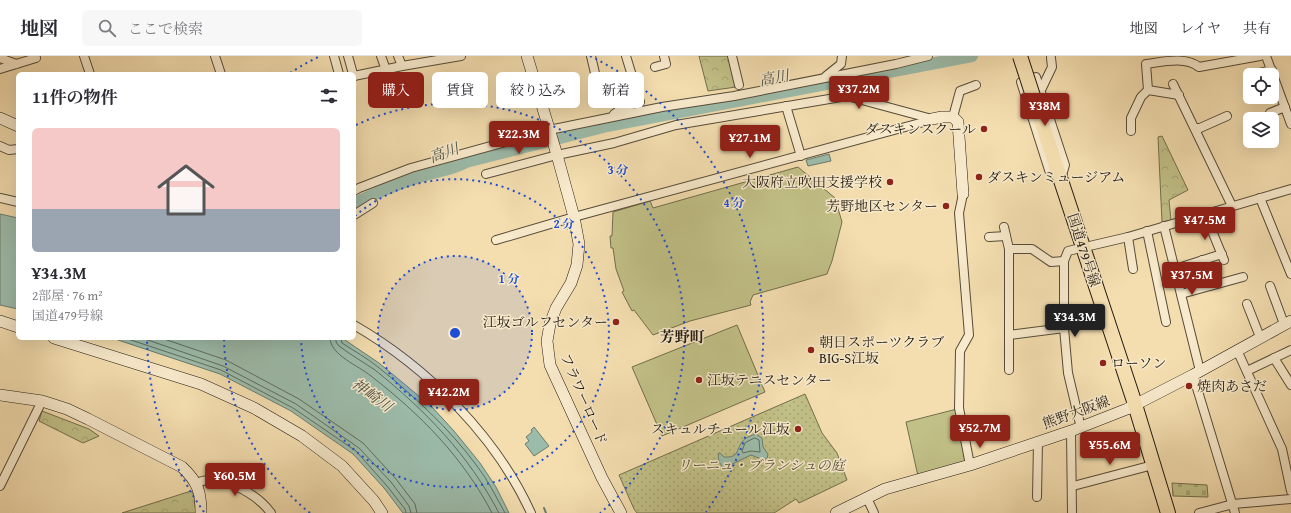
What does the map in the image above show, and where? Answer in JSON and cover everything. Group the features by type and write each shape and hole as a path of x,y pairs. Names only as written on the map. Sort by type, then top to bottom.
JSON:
{"highway":[{"name":"国道479号線","path":"1020,56 1037,93 1061,179 1135,405 1168,513"}],"street":[{"path":"84,56 89,72"},
{"path":"215,56 220,72"},
{"path":"334,56 338,72"},
{"path":"348,56 353,72"},
{"path":"381,56 386,70"},
{"path":"398,56 402,66"},
{"path":"356,75 461,56"},
{"name":"フラワーロード","path":"527,56 557,155 574,217 579,244 577,265 571,283 556,308 550,324 547,341 550,365 602,478 621,513"},
{"path":"591,56 595,72"},
{"path":"612,116 621,109 640,102 626,56"},
{"path":"655,68 666,64 664,56"},
{"path":"732,56 739,85"},
{"path":"823,78 836,70 841,64 842,56"},
{"path":"356,189 411,168 549,130 612,116 734,96 896,64 928,56"},
{"path":"1131,131 1131,118 1141,97 1148,90 1146,64 1187,61 1199,67 1260,56"},
{"path":"1266,56 1271,68"},
{"path":"0,58 16,64"},
{"path":"0,69 36,58"},
{"path":"1037,93 1052,67 1051,58"},
{"path":"1037,93 1036,77 1021,82 1049,170 1061,179"},
{"path":"1173,84 1232,206"},
{"path":"954,117 960,91 976,85"},
{"path":"1148,90 1179,95"},
{"path":"486,174 557,155 614,143 676,126 847,96 932,119"},
{"path":"1279,96 1291,124"},
{"path":"786,106 801,156"},
{"path":"1272,112 1285,107"},
{"path":"1195,128 1200,128 1227,116"},
{"path":"496,240 574,217 932,119 954,117"},
{"path":"954,117 958,122 963,194 959,213 969,335 960,351 959,408 970,465"},
{"path":"0,118 16,125"},
{"path":"0,146 9,150 16,149"},
{"path":"1072,513 1072,486 1076,429 1068,373 1064,328 1064,261 1068,251 1128,237 1291,189"},
{"path":"0,198 16,202"},
{"path":"1260,198 1291,274"},
{"path":"356,214 373,203"},
{"path":"1175,269 1202,260 1223,257 1205,214"},
{"path":"1164,226 1181,294 1196,373 1235,513"},
{"path":"1004,227 1009,249 1009,370"},
{"path":"1147,231 1166,322"},
{"path":"989,237 1006,236"},
{"path":"1128,237 1133,269"},
{"path":"1009,249 1032,249 1051,262 1064,261"},
{"path":"1202,260 1210,286"},
{"path":"1181,294 1243,277"},
{"path":"1270,286 1287,322"},
{"path":"1246,304 1260,338"},
{"path":"0,321 16,326"},
{"name":"熊野大阪線","path":"836,513 885,489 970,465 1076,429 1135,405 1287,322"},
{"path":"356,326 411,364 450,399 482,435 507,468 531,513"},
{"path":"1009,335 1064,328"},
{"path":"60,340 201,384 254,408 302,436 342,466 374,501 382,513"},
{"path":"1237,350 1282,450 1291,491"},
{"path":"1247,371 1291,350"},
{"path":"1274,358 1291,385"},
{"path":"1,396 42,402 67,409 182,467 196,483 200,492 201,513"},
{"path":"0,486 42,402"},
{"path":"1037,498 1038,442"},
{"path":"1072,486 1153,465"},
{"path":"196,483 202,480 222,482 246,491 258,498 271,513"},
{"path":"867,498 874,513"},
{"path":"1199,513 1233,504 1291,499"}],"green space":[{"path":"699,56 728,56 736,87 708,91"},
{"path":"1162,136 1188,190 1169,200 1171,220 1162,222 1158,137"},
{"path":"798,167 835,198 842,222 832,261 827,274 753,295 750,302 751,305 690,321 653,335 634,310 632,311 622,292 624,291 616,269 613,248 611,248 610,236 612,236 613,212 650,201 653,208"},
{"name":"江坂テニスセンター","path":"737,325 765,392 662,436 632,367"},
{"name":"リーニュ・ブランシュの庭","path":"805,394 822,433 837,453 847,480 799,503 796,499 774,513 637,513 634,509 619,475"},
{"path":"957,409 966,460 964,463 918,476 906,422"},
{"path":"42,411 89,429 99,436 83,443 39,421"},
{"path":"1172,483 1207,485 1208,497 1173,496"},
{"path":"191,491 194,495 196,513 122,513"}],"water":[{"path":"829,154 831,161 808,166 806,160"},
{"path":"0,214 16,218 16,309 0,305"},
{"name":"神崎川","path":"118,340 345,340 379,363 432,407 480,463 496,487 509,513 403,513 384,488 353,454 291,411 220,374"},
{"path":"534,427 549,446 534,456 525,444 529,441 526,437 532,432 531,430"},
{"path":"756,434 762,438 763,447 768,454 767,459 761,459 751,455 724,468 722,466 718,459 719,453 724,457 735,455 743,440"}],"waterway":[{"name":"高川","path":"356,203 396,185 455,167 466,162 607,126 972,56"},
{"path":"544,508 546,513"}],"place":[{"name":"ダスキンスクール","path":"984,129"},
{"name":"ダスキンミュージアム","path":"979,177"},
{"name":"大阪府立吹田支援学校","path":"890,182"},
{"name":"芳野地区センター","path":"946,206"},
{"name":"江坂ゴルフセンター","path":"616,322"},
{"name":"朝日スポーツクラブ BIG-S江坂","path":"811,350"},
{"name":"ローソン","path":"1103,363"},
{"name":"江坂テニスセンター","path":"699,380"},
{"name":"焼肉あさだ","path":"1189,386"},
{"name":"スキュルチュール江坂","path":"798,429"}],"district":[{"name":"芳野町","path":"682,337"}]}
